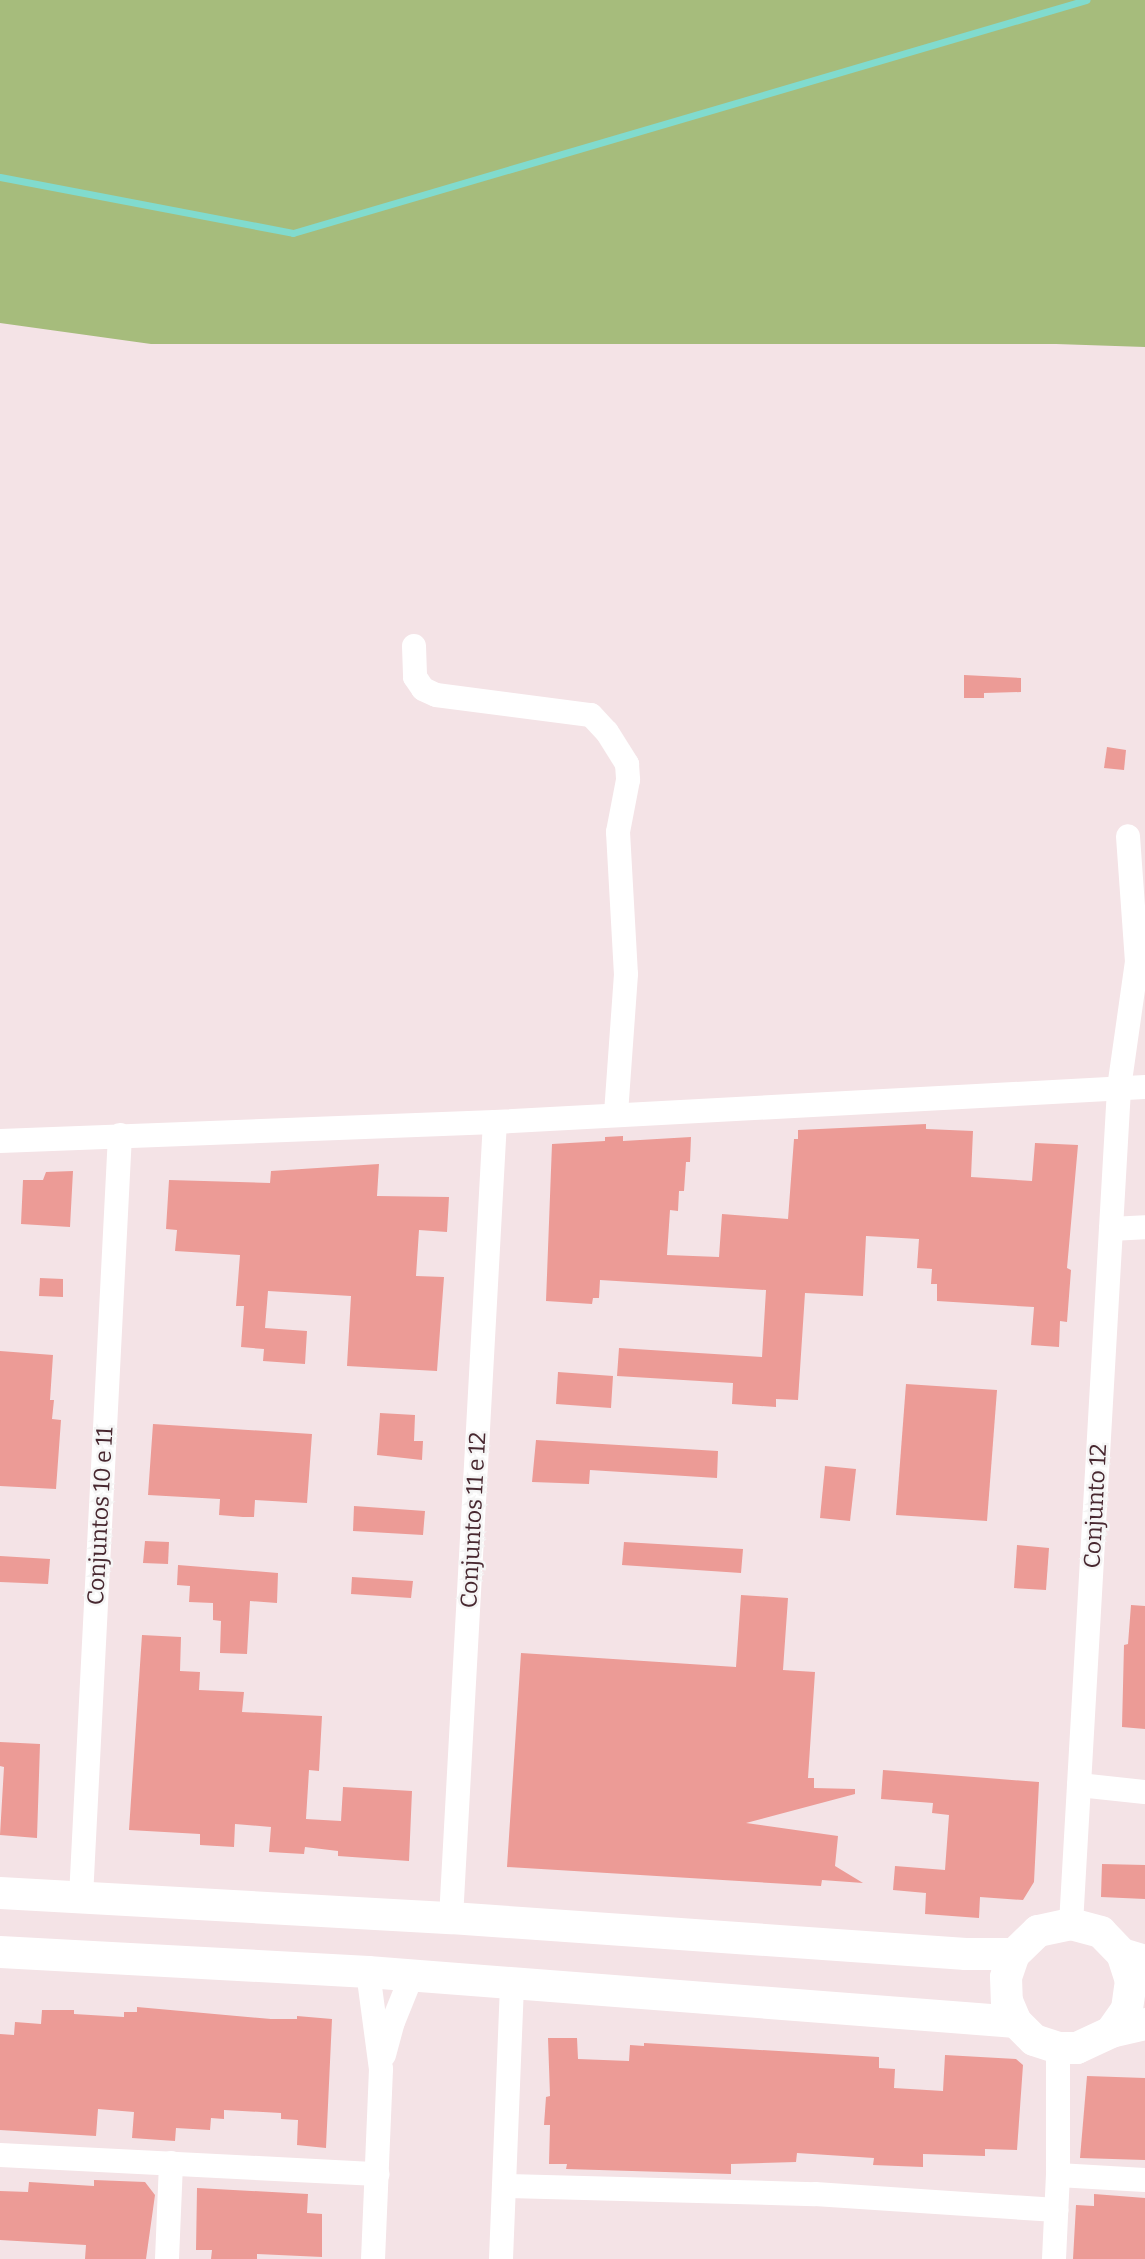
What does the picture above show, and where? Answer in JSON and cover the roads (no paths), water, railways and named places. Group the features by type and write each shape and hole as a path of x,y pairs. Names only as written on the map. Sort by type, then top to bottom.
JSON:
{"street":[{"path":"414,646 415,677 424,689 436,695 592,715 607,732 626,764 628,780 618,832 626,974 616,1115"},
{"name":"Conjunto 12","path":"1071,1924 1119,1088 1137,962 1128,836"},
{"path":"0,1141 495,1122 1145,1087"},
{"name":"Conjuntos 11 e 12","path":"451,1919 495,1122"},
{"name":"Conjuntos 10 e 11","path":"81,1897 120,1135"},
{"path":"1111,1229 1145,1227"},
{"path":"1079,1786 1145,1792"},
{"path":"0,1893 451,1919 966,1954 1014,1954"},
{"path":"1111,2032 1127,2009 1134,1958 1101,1932 1071,1924 1038,1931 1014,1954 1006,1977 1007,2000 1016,2022 1034,2040 1058,2048 1077,2048 1111,2032 1145,2024"},
{"path":"0,1952 412,1975 1016,2022"},
{"path":"368,1972 381,2069 373,2259"},
{"path":"381,2069 393,2022 412,1975"},
{"path":"501,2259 512,1983"},
{"path":"1054,2259 1058,2175 1058,2048"},
{"path":"0,2155 378,2174"},
{"path":"167,2259 172,2164"},
{"path":"1058,2175 1145,2180"},
{"path":"504,2186 815,2194 1056,2210"}],"waterway":[{"path":"0,177 293,233 1086,0"}]}
